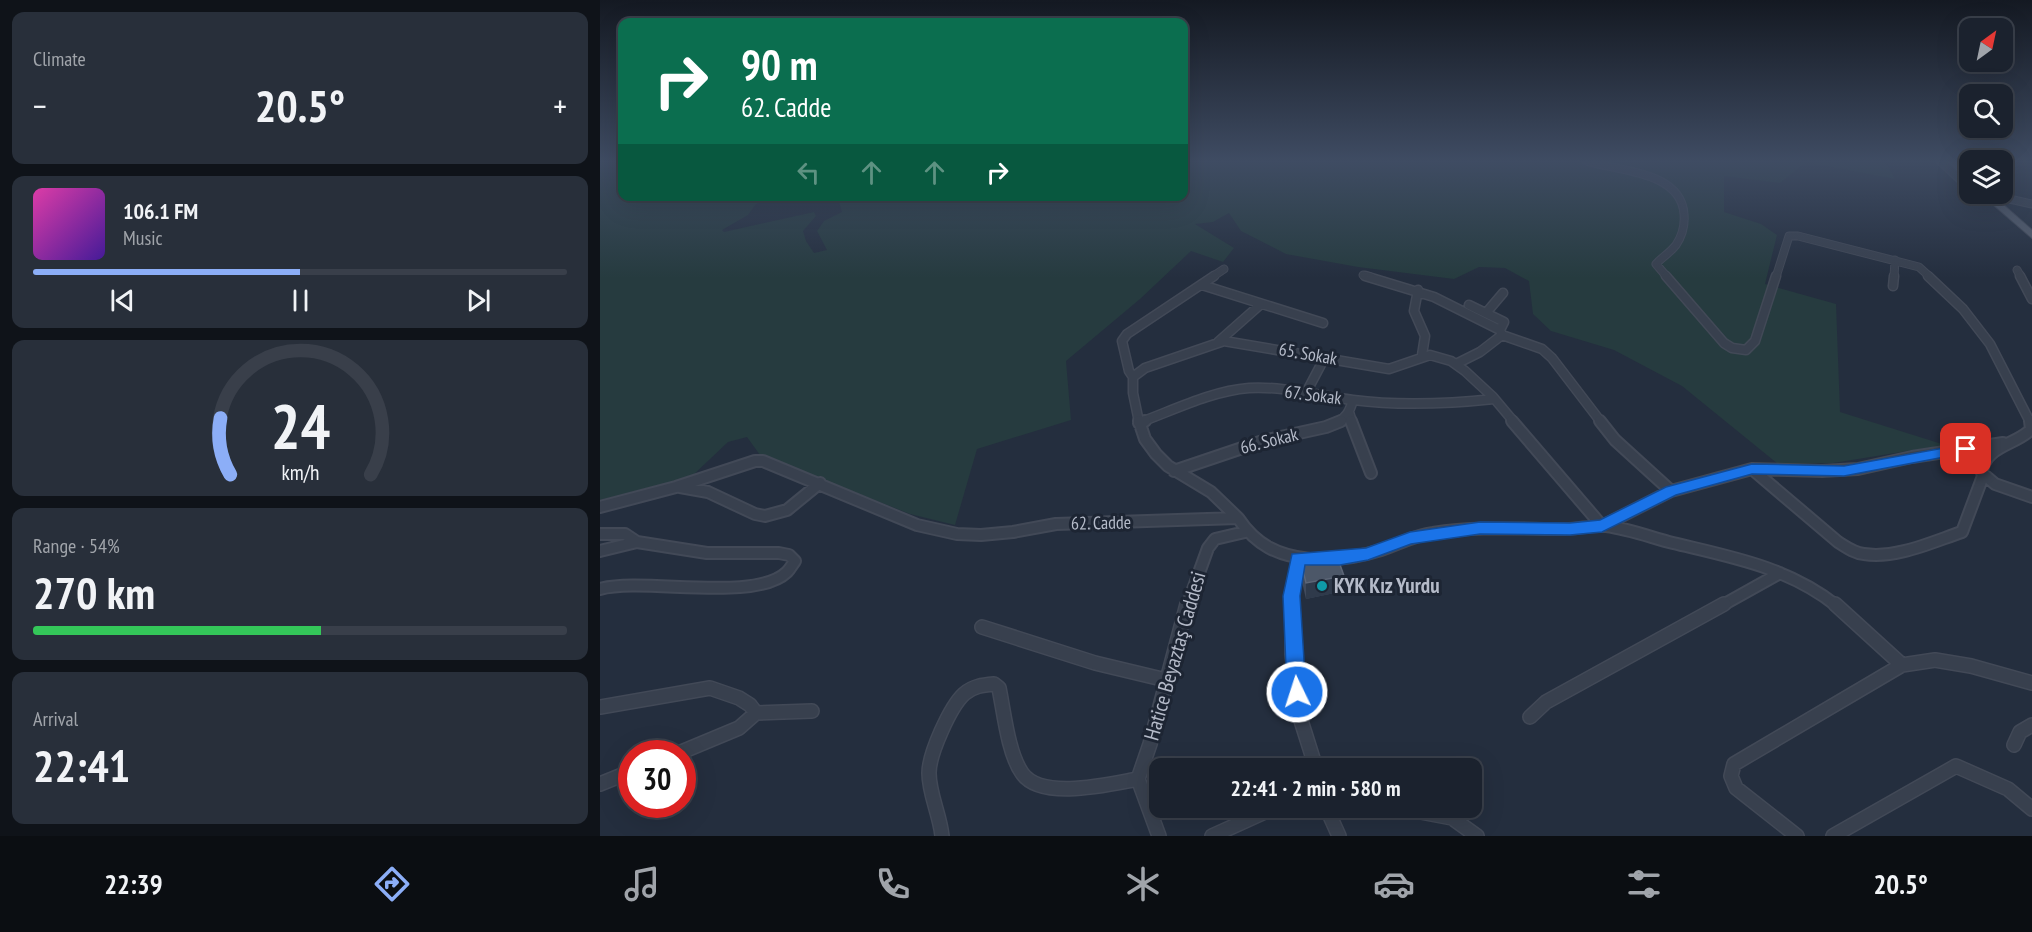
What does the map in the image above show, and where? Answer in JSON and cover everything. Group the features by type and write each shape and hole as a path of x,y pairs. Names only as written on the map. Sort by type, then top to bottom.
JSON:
{"main road":[{"path":"2003,204 2032,235"},
{"path":"2006,204 2032,223"}],"street":[{"path":"1602,526 1671,491 1752,469 1844,471 2006,443 2025,436 2031,429 2029,418 1990,344 1963,309 1919,267 1895,260 1794,235 1789,236 1755,341 1746,350 1737,350 1724,343 1656,264 1678,243 1683,232 1681,200"},
{"path":"2014,200 2032,204"},
{"path":"1893,286 1895,260"},
{"path":"1224,269 1127,334 1122,341 1129,371 1133,377 1132,389 1139,423 1148,446 1157,458 1174,471 1215,494 1229,505 1245,532 1267,549 1297,558 1340,558 1368,554 1410,538 1480,528 1570,529 1602,526 1711,552 1780,573 1803,583 1828,599 1867,631 1902,665"},
{"path":"2017,270 2032,299"},
{"path":"1363,275 1418,287 1504,322 1501,333 1475,356 1456,364"},
{"path":"1202,285 1323,323"},
{"path":"1418,287 1461,307 1501,333 1542,349 1552,358 1615,440 1671,491"},
{"path":"1418,287 1414,305 1415,315 1425,331 1422,355 1437,356 1456,364 1494,399 1602,526"},
{"path":"1486,313 1503,293"},
{"path":"1218,342 1261,304"},
{"name":"65. Sokak","path":"1133,377 1145,368 1218,342 1235,342 1389,369 1396,368 1422,355"},
{"path":"1307,391 1325,357"},
{"name":"67. Sokak","path":"1139,423 1219,393 1243,388 1307,391 1353,400 1445,404 1494,399"},
{"path":"1353,400 1350,412 1356,438 1371,473"},
{"name":"66. Sokak","path":"1174,471 1263,441 1326,427 1343,420 1350,412"},
{"path":"1752,469 1836,541 1860,554 1884,553 1962,532 1983,476 1984,461 2006,443"},
{"name":"62. Cadde","path":"600,507 676,487 756,461 763,461 917,525 957,534 981,535 1056,524 1238,518"},
{"path":"1983,476 1998,486 2032,497"},
{"path":"676,487 708,492 765,516 787,510 820,483"},
{"name":"Hatice Beyaztaş Caddesi","path":"1138,779 1183,615 1208,548 1215,539 1245,532"},
{"path":"600,534 626,534 633,536 637,542"},
{"path":"600,551 637,542 707,553 789,555 795,561 790,571 783,577 754,586 614,585 600,589"},
{"path":"1297,558 1291,596 1298,710 1312,758"},
{"path":"1530,717 1546,702 1780,573"},
{"path":"982,627 1095,663 1166,680"},
{"path":"1797,836 1736,788 1731,776 1734,764 1902,665 1935,660 1971,666 2032,683 2032,690"},
{"path":"942,836 941,820 929,779 931,761 955,704 969,690 994,684 999,688 1019,766 1028,781 1036,785 1077,788 1138,779 1159,836"},
{"path":"600,706 710,688 739,698 750,705 756,713"},
{"path":"696,746 739,728 756,713 812,711"},
{"path":"2014,745 2020,732 2032,725"},
{"path":"1833,836 1956,766 2008,789 2032,809"},
{"path":"600,784 618,777"},
{"path":"1212,836 1252,818"},
{"path":"1331,818 1339,836"},
{"path":"1452,818 1476,836"}],"green space":[{"path":"600,200 766,201 756,204 748,215 722,230 724,232 814,212 816,216 803,231 814,253 827,250 817,231 824,221 842,212 839,202 841,201 1724,200 1724,212 1761,224 1777,235 1765,284 1836,304 1840,412 1945,445 1833,463 1778,464 1682,386 1614,350 1551,331 1533,314 1529,281 1505,268 1479,267 1454,279 1358,267 1286,254 1241,231 1229,213 1213,222 1195,224 1234,248 1223,262 1191,251 1140,299 1066,361 1071,420 977,449 955,525 910,514 760,455 747,437 728,442 691,477 600,500"}],"building":[{"path":"1338,559 1344,576 1306,583 1302,566"}],"place":[{"name":"KYK Kız Yurdu","path":"1322,586"}],"route":[{"path":"1297,692 1291,596 1297,558 1340,558 1368,554 1410,538 1432,533 1480,528 1570,529 1602,526 1671,491 1752,469 1844,471 1966,449"}]}
